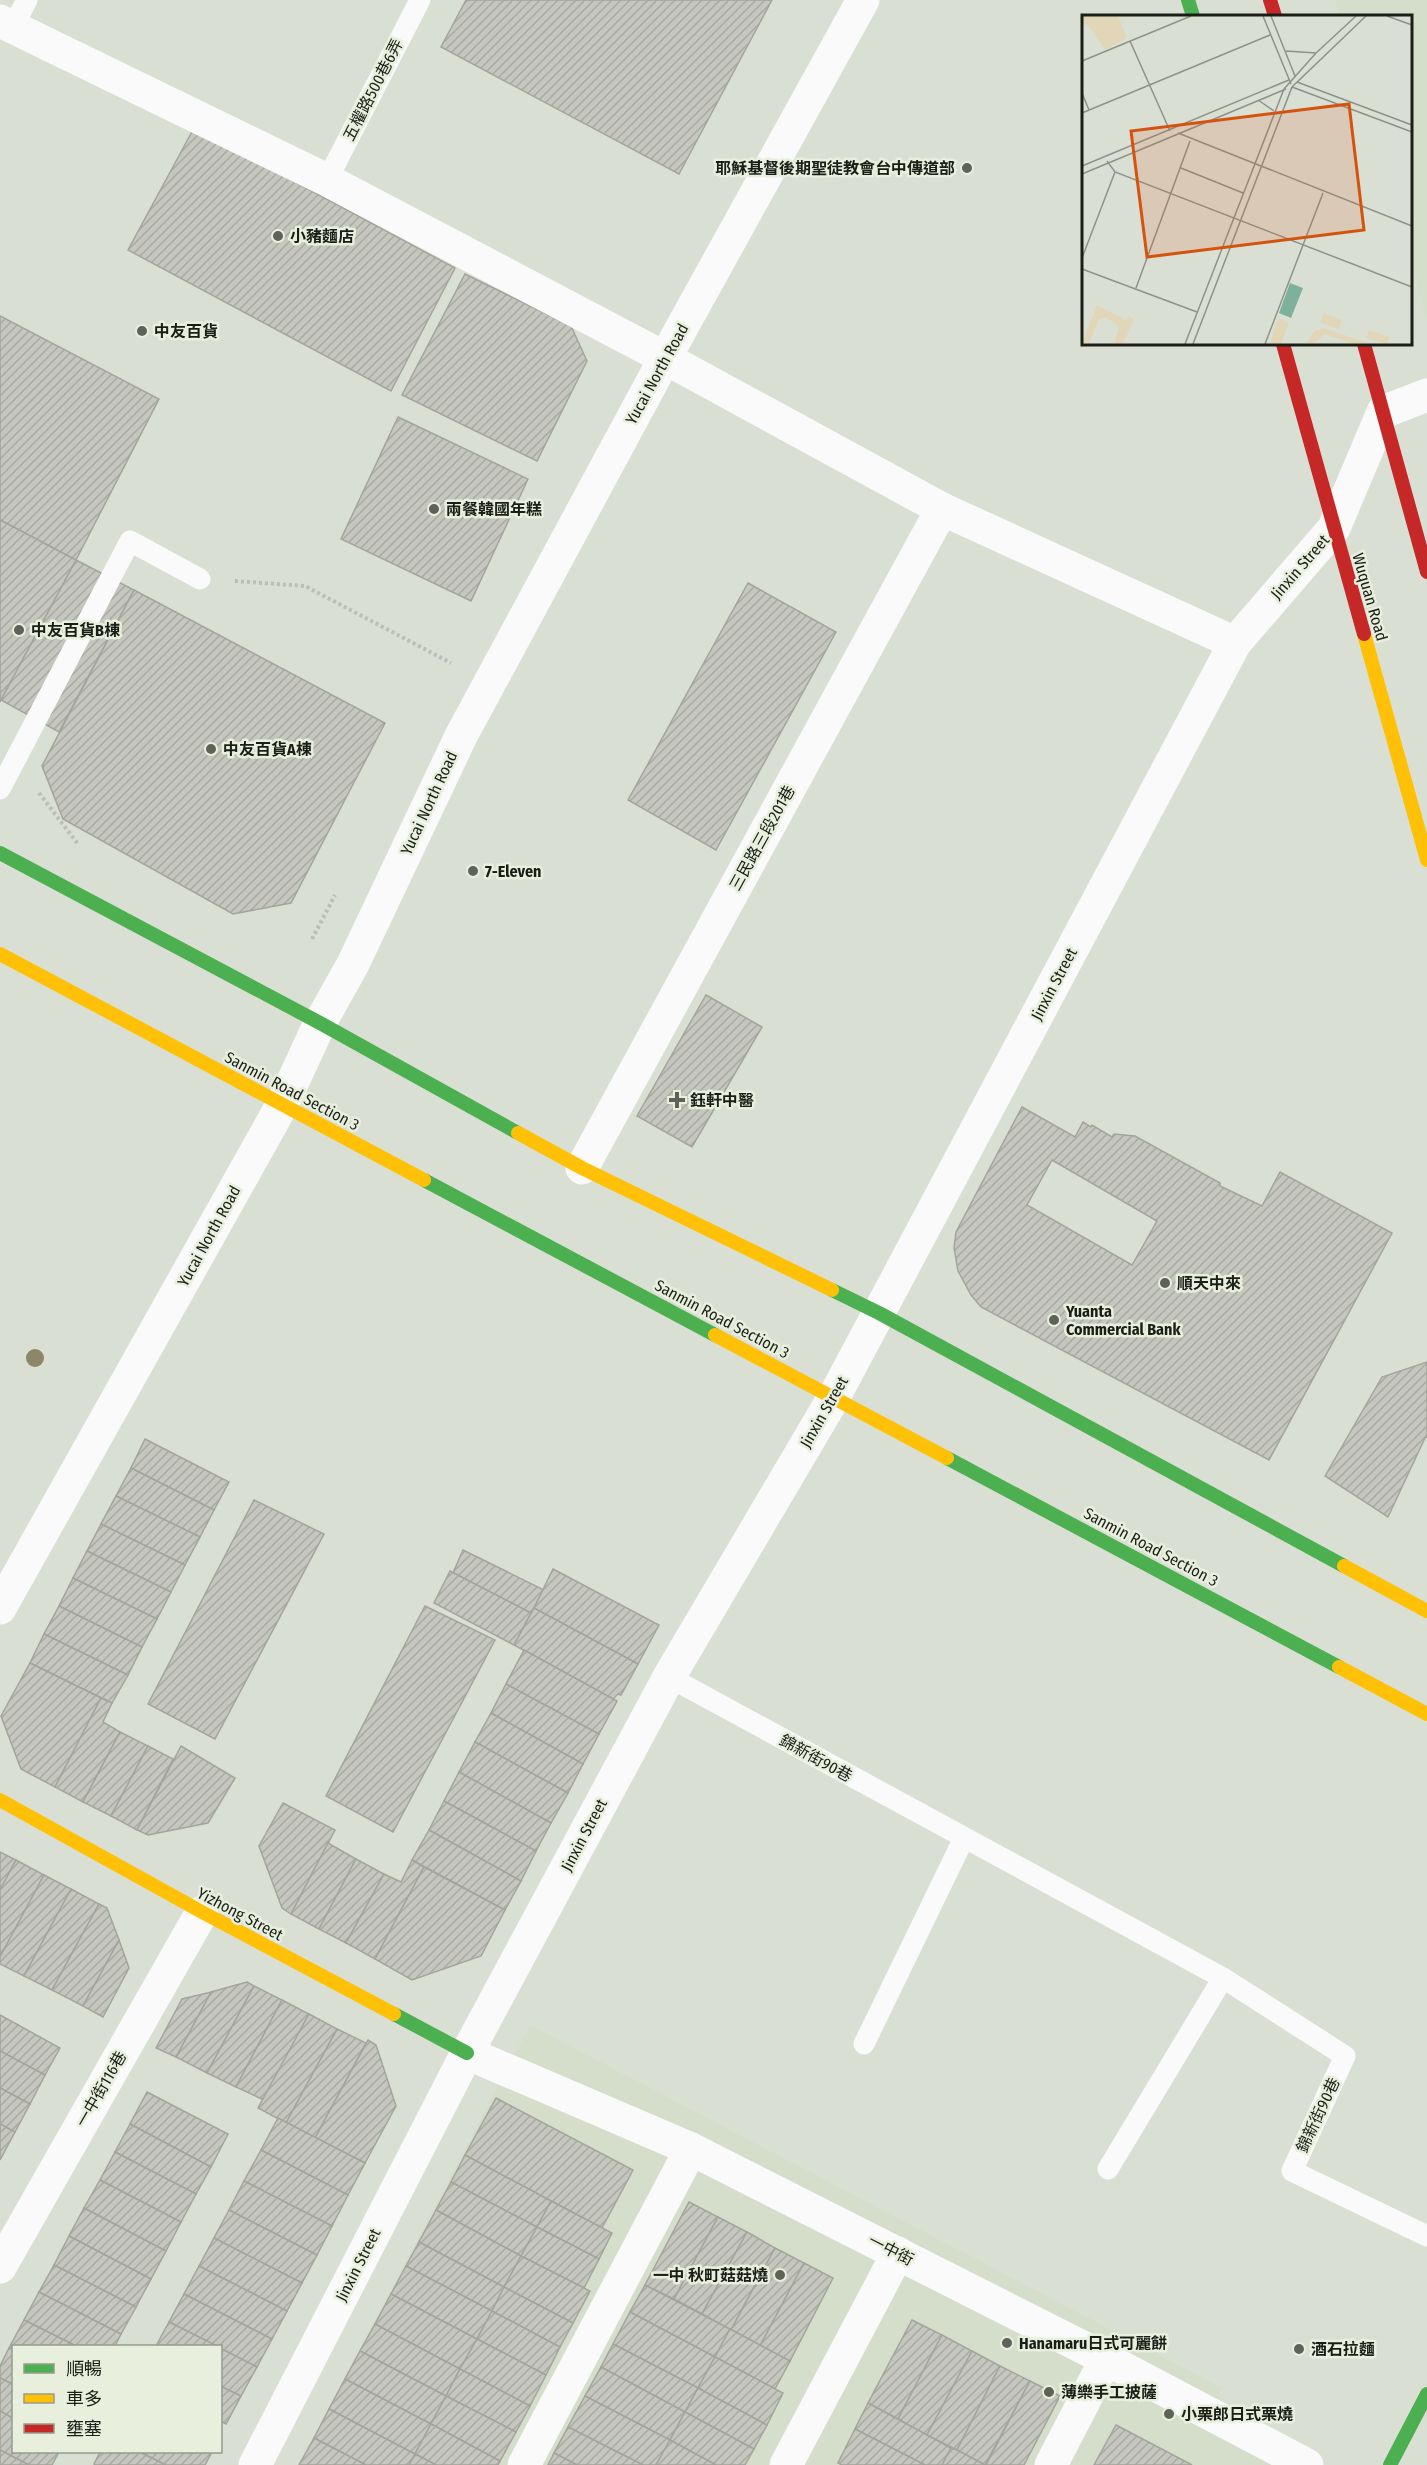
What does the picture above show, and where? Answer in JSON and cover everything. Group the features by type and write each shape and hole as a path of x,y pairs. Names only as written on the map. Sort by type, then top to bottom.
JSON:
{"main road":[{"path":"1188,0 1192,15"},
{"path":"1270,0 1275,15"},
{"name":"Wuquan Road","path":"1283,345 1427,860"},
{"path":"1364,345 1427,572"},
{"path":"0,853 320,1023 582,1168 879,1313 1427,1611"},
{"name":"Sanmin Road Section 3","path":"0,954 1427,1714"},
{"name":"Yizhong Street","path":"0,1800 202,1912 467,2053"},
{"path":"1390,2465 1427,2394"}],"street":[{"name":"Yucai North Road","path":"0,1608 282,1105 320,1023 353,964 461,736 665,358 863,0"},
{"path":"13,16 665,358 942,508 1235,644"},
{"path":"1383,412 1427,395"},
{"name":"Jinxin Street","path":"255,2465 467,2053 669,1677 834,1397 1235,644 1334,528 1383,412"},
{"name":"三民路三段201巷","path":"582,1168 942,508"},
{"name":"一中街116巷","path":"0,2267 202,1912"},
{"name":"一中街","path":"467,2053 691,2150 1106,2359 1307,2465"},
{"path":"524,2465 691,2150"},
{"path":"786,2465 898,2253"},
{"path":"1050,2465 1106,2359"}],"lane":[{"name":"五權路500巷6弄","path":"327,180 420,0"},
{"path":"0,789 130,540 200,579"},
{"name":"錦新街90巷","path":"669,1677 1223,1978 1345,2056 1292,2171 1427,2236"},
{"path":"864,2044 964,1838"},
{"path":"1108,2169 1223,1978"}],"path":[{"path":"200,579 305,586 455,665"},
{"path":"33,785 79,846"}],"shaded area":[{"path":"1335,0 1427,0 1427,320 1412,267 1412,15 1340,15"},
{"path":"530,2025 1222,2388 1205,2424 1283,2465 299,2465"}],"building":[{"path":"466,0 772,0 679,174 441,47"},
{"path":"194,128 455,268 391,391 128,250"},
{"path":"465,274 571,326 587,361 537,461 402,395"},
{"path":"0,316 159,399 76,560 0,520"},
{"name":"兩餐韓國年糕","path":"398,417 528,479 471,601 341,539"},
{"name":"中友百貨B棟","path":"0,520 76,560 0,702"},
{"path":"76,560 134,590 59,732 1,700"},
{"path":"748,583 836,632 716,850 628,800"},
{"name":"中友百貨A棟","path":"134,590 385,723 291,903 233,914 63,819 42,766"},
{"path":"706,995 762,1027 692,1147 637,1116"},
{"name":"順天中來","path":"1022,1107 1075,1137 1083,1122 1112,1137 1114,1134 1135,1136 1220,1183 1220,1186 1262,1206 1280,1172 1392,1233 1269,1460 981,1307 971,1295 958,1271 954,1248 956,1232","holes":["1052,1160 1157,1221 1132,1265 1027,1205"]},
{"path":"1427,1362 1427,1437 1388,1517 1325,1476 1382,1377"},
{"path":"145,1439 229,1482 214,1510 131,1468"},
{"path":"131,1468 214,1510 200,1537 116,1496"},
{"path":"116,1496 200,1537 185,1565 101,1524"},
{"path":"254,1500 324,1534 215,1739 148,1704"},
{"path":"101,1524 185,1565 171,1592 87,1551"},
{"path":"463,1550 544,1590 531,1613 453,1573"},
{"path":"87,1551 171,1592 157,1619 73,1578"},
{"path":"553,1569 659,1625 638,1664 534,1608"},
{"path":"450,1571 531,1613 514,1645 434,1603"},
{"path":"73,1578 157,1619 142,1647 59,1606"},
{"path":"59,1606 142,1647 128,1675 44,1634"},
{"path":"425,1606 495,1640 393,1832 326,1796"},
{"path":"534,1608 638,1664 621,1695 618,1694 613,1699 514,1645"},
{"path":"44,1634 128,1675 112,1703 30,1663"},
{"path":"524,1650 617,1701 599,1734 506,1684"},
{"path":"30,1663 101,1698 55,1787 21,1769 1,1716"},
{"path":"506,1684 599,1734 583,1764 491,1713"},
{"path":"101,1698 112,1703 103,1722 120,1732 83,1802 55,1787"},
{"path":"491,1713 583,1764 568,1793 475,1742"},
{"path":"120,1732 148,1746 111,1816 83,1802"},
{"path":"475,1742 568,1793 551,1823 459,1772"},
{"path":"148,1746 173,1759 137,1830 111,1816"},
{"path":"181,1746 235,1778 208,1823 148,1835 137,1830"},
{"path":"459,1772 551,1823 536,1851 444,1801"},
{"path":"444,1801 536,1851 521,1881 429,1830"},
{"path":"283,1803 335,1830 291,1914 282,1908 259,1846"},
{"path":"429,1830 521,1881 505,1910 412,1860"},
{"path":"328,1843 356,1859 319,1929 291,1914"},
{"path":"0,1852 16,1860 0,1890"},
{"path":"356,1859 384,1874 346,1943 319,1929"},
{"path":"16,1860 44,1875 0,1957 0,1890"},
{"path":"412,1860 424,1867 375,1959 346,1943 384,1874 401,1882"},
{"path":"424,1867 505,1910 481,1956 412,1980 375,1959"},
{"path":"44,1875 71,1889 24,1976 0,1964 0,1957"},
{"path":"71,1889 99,1904 52,1990 24,1976"},
{"path":"99,1904 107,1908 119,1940 83,2006 52,1990"},
{"path":"119,1940 129,1968 103,2017 83,2006"},
{"path":"247,1982 254,1986 207,2073 176,2057 211,1992"},
{"path":"254,1986 282,2000 236,2087 207,2073"},
{"path":"211,1992 176,2057 156,2048 182,1999"},
{"path":"282,2000 309,2014 264,2100 236,2087"},
{"path":"309,2014 337,2029 286,2123 258,2108"},
{"path":"0,2015 60,2048 45,2075 0,2051"},
{"path":"337,2029 366,2043 315,2138 286,2123"},
{"path":"368,2040 376,2045 396,2106 365,2163 315,2138"},
{"path":"0,2051 45,2075 30,2104 0,2088"},
{"path":"0,2088 30,2104 15,2132 0,2124"},
{"path":"147,2092 228,2134 211,2167 130,2124"},
{"path":"496,2098 633,2170 602,2228 465,2155"},
{"path":"278,2118 365,2163 348,2195 261,2150"},
{"path":"0,2124 15,2132 0,2160"},
{"path":"130,2124 211,2167 196,2194 115,2152"},
{"path":"261,2150 348,2195 332,2226 244,2181"},
{"path":"115,2152 196,2194 181,2222 100,2180"},
{"path":"465,2155 551,2201 537,2227 451,2182"},
{"path":"100,2180 181,2222 166,2251 84,2208"},
{"path":"244,2181 332,2226 317,2255 229,2210"},
{"path":"451,2182 537,2227 521,2256 436,2210"},
{"path":"551,2201 612,2233 599,2259 537,2227"},
{"path":"689,2202 718,2217 674,2299 645,2285"},
{"path":"84,2208 166,2251 151,2279 69,2236"},
{"path":"229,2210 317,2255 302,2283 214,2238"},
{"path":"436,2210 521,2256 504,2287 419,2242"},
{"path":"718,2217 747,2232 702,2314 674,2299"},
{"path":"537,2227 599,2259 584,2288 521,2256"},
{"path":"747,2232 775,2248 731,2330 702,2314"},
{"path":"69,2236 151,2279 136,2307 54,2265"},
{"path":"214,2238 302,2283 287,2311 199,2266"},
{"path":"419,2242 504,2287 492,2311 406,2266"},
{"path":"775,2248 804,2263 760,2346 731,2330"},
{"path":"521,2256 590,2291 573,2323 504,2287"},
{"path":"804,2263 833,2278 790,2361 760,2346"},
{"path":"54,2265 136,2307 121,2334 39,2292"},
{"path":"199,2266 287,2311 272,2339 184,2294"},
{"path":"406,2266 492,2311 477,2339 391,2294"},
{"path":"645,2285 730,2329 715,2357 630,2312"},
{"path":"504,2287 573,2323 560,2347 492,2311"},
{"path":"39,2292 121,2334 116,2345 74,2345 24,2320"},
{"path":"184,2294 272,2339 257,2367 222,2349 222,2345 214,2345 169,2322"},
{"path":"391,2294 477,2339 460,2369 375,2324"},
{"path":"492,2311 560,2347 546,2375 477,2339"},
{"path":"630,2312 715,2357 698,2388 613,2344"},
{"path":"24,2320 74,2345 12,2345 12,2349 9,2348"},
{"path":"912,2320 942,2335 898,2419 868,2403"},
{"path":"169,2322 215,2345 157,2345"},
{"path":"375,2324 460,2369 446,2396 360,2351"},
{"path":"730,2329 790,2361 775,2389 715,2357"},
{"path":"942,2335 972,2351 927,2435 898,2419"},
{"path":"477,2339 546,2375 530,2406 460,2369"},
{"path":"613,2344 698,2388 685,2412 601,2367"},
{"path":"9,2348 12,2349 12,2384 0,2378 0,2366"},
{"path":"222,2349 257,2367 241,2396 222,2387"},
{"path":"360,2351 446,2396 431,2424 345,2379"},
{"path":"972,2351 1000,2366 957,2450 927,2435"},
{"path":"715,2357 783,2393 767,2425 698,2388"},
{"path":"1000,2366 1030,2381 985,2465 957,2450"},
{"path":"601,2367 685,2412 670,2440 585,2396"},
{"path":"460,2369 530,2406 516,2432 446,2396"},
{"path":"0,2378 12,2384 12,2418 0,2411"},
{"path":"345,2379 431,2424 415,2454 329,2409"},
{"path":"1030,2381 1060,2396 1024,2465 986,2465"},
{"path":"222,2387 241,2396 226,2424 222,2422"},
{"path":"698,2388 767,2425 754,2449 685,2412"},
{"path":"446,2396 516,2432 500,2461 431,2424"},
{"path":"585,2396 670,2440 656,2465 643,2465 568,2427"},
{"path":"868,2403 951,2448 942,2465 925,2465 855,2429"},
{"path":"329,2409 415,2454 409,2465 366,2465 314,2438"},
{"path":"0,2411 12,2418 12,2453 58,2453 52,2465 29,2465 0,2450"},
{"path":"685,2412 754,2449 745,2465 716,2465 670,2440"},
{"path":"431,2424 500,2461 498,2465 436,2465 415,2454"},
{"path":"1116,2425 1192,2465 1094,2465"},
{"path":"568,2427 643,2465 577,2465 554,2453"},
{"path":"855,2429 925,2465 842,2465 838,2463"},
{"path":"314,2438 366,2465 299,2465"},
{"path":"670,2440 716,2465 656,2465"},
{"path":"951,2448 957,2450 985,2465 942,2465"},
{"path":"0,2450 29,2465 0,2465"},
{"path":"100,2453 142,2453 166,2465 95,2465"},
{"path":"142,2453 211,2453 205,2465 166,2465"},
{"path":"554,2453 577,2465 548,2465"},
{"path":"415,2454 436,2465 409,2465"}],"traffic: fast":[{"path":"1188,0 1193,15"},
{"path":"0,853 320,1023 518,1133"},
{"path":"424,1180 715,1335"},
{"path":"832,1290 879,1313 1344,1566"},
{"path":"947,1458 1339,1667"},
{"path":"394,2014 467,2053"},
{"path":"1390,2465 1427,2394"}],"traffic: slow":[{"path":"1364,634 1427,860"},
{"path":"0,954 424,1180"},
{"path":"518,1133 582,1168 832,1290"},
{"path":"715,1335 947,1458"},
{"path":"1344,1566 1427,1611"},
{"path":"1339,1667 1427,1714"},
{"path":"0,1800 202,1912 394,2014"}],"traffic: jam":[{"path":"1270,0 1275,15"},
{"path":"1283,345 1364,634"},
{"path":"1364,345 1427,572"}],"place":[{"name":"耶穌基督後期聖徒教會台中傳道部","path":"967,168"},
{"name":"小豬麵店","path":"278,236"},
{"name":"中友百貨","path":"142,331"},
{"name":"兩餐韓國年糕","path":"434,509"},
{"name":"中友百貨B棟","path":"19,630"},
{"name":"中友百貨A棟","path":"211,749"},
{"name":"7-Eleven","path":"473,871"},
{"name":"鈺軒中醫","path":"677,1100"},
{"name":"順天中來","path":"1165,1283"},
{"name":"Yuanta Commercial Bank","path":"1054,1320"},
{"name":"一中 秋町菇菇燒","path":"780,2275"},
{"name":"Hanamaru日式可麗餅","path":"1007,2343"},
{"name":"酒石拉麵","path":"1299,2349"},
{"name":"薄樂手工披薩","path":"1049,2392"},
{"name":"小栗郎日式栗燒","path":"1169,2414"}]}
